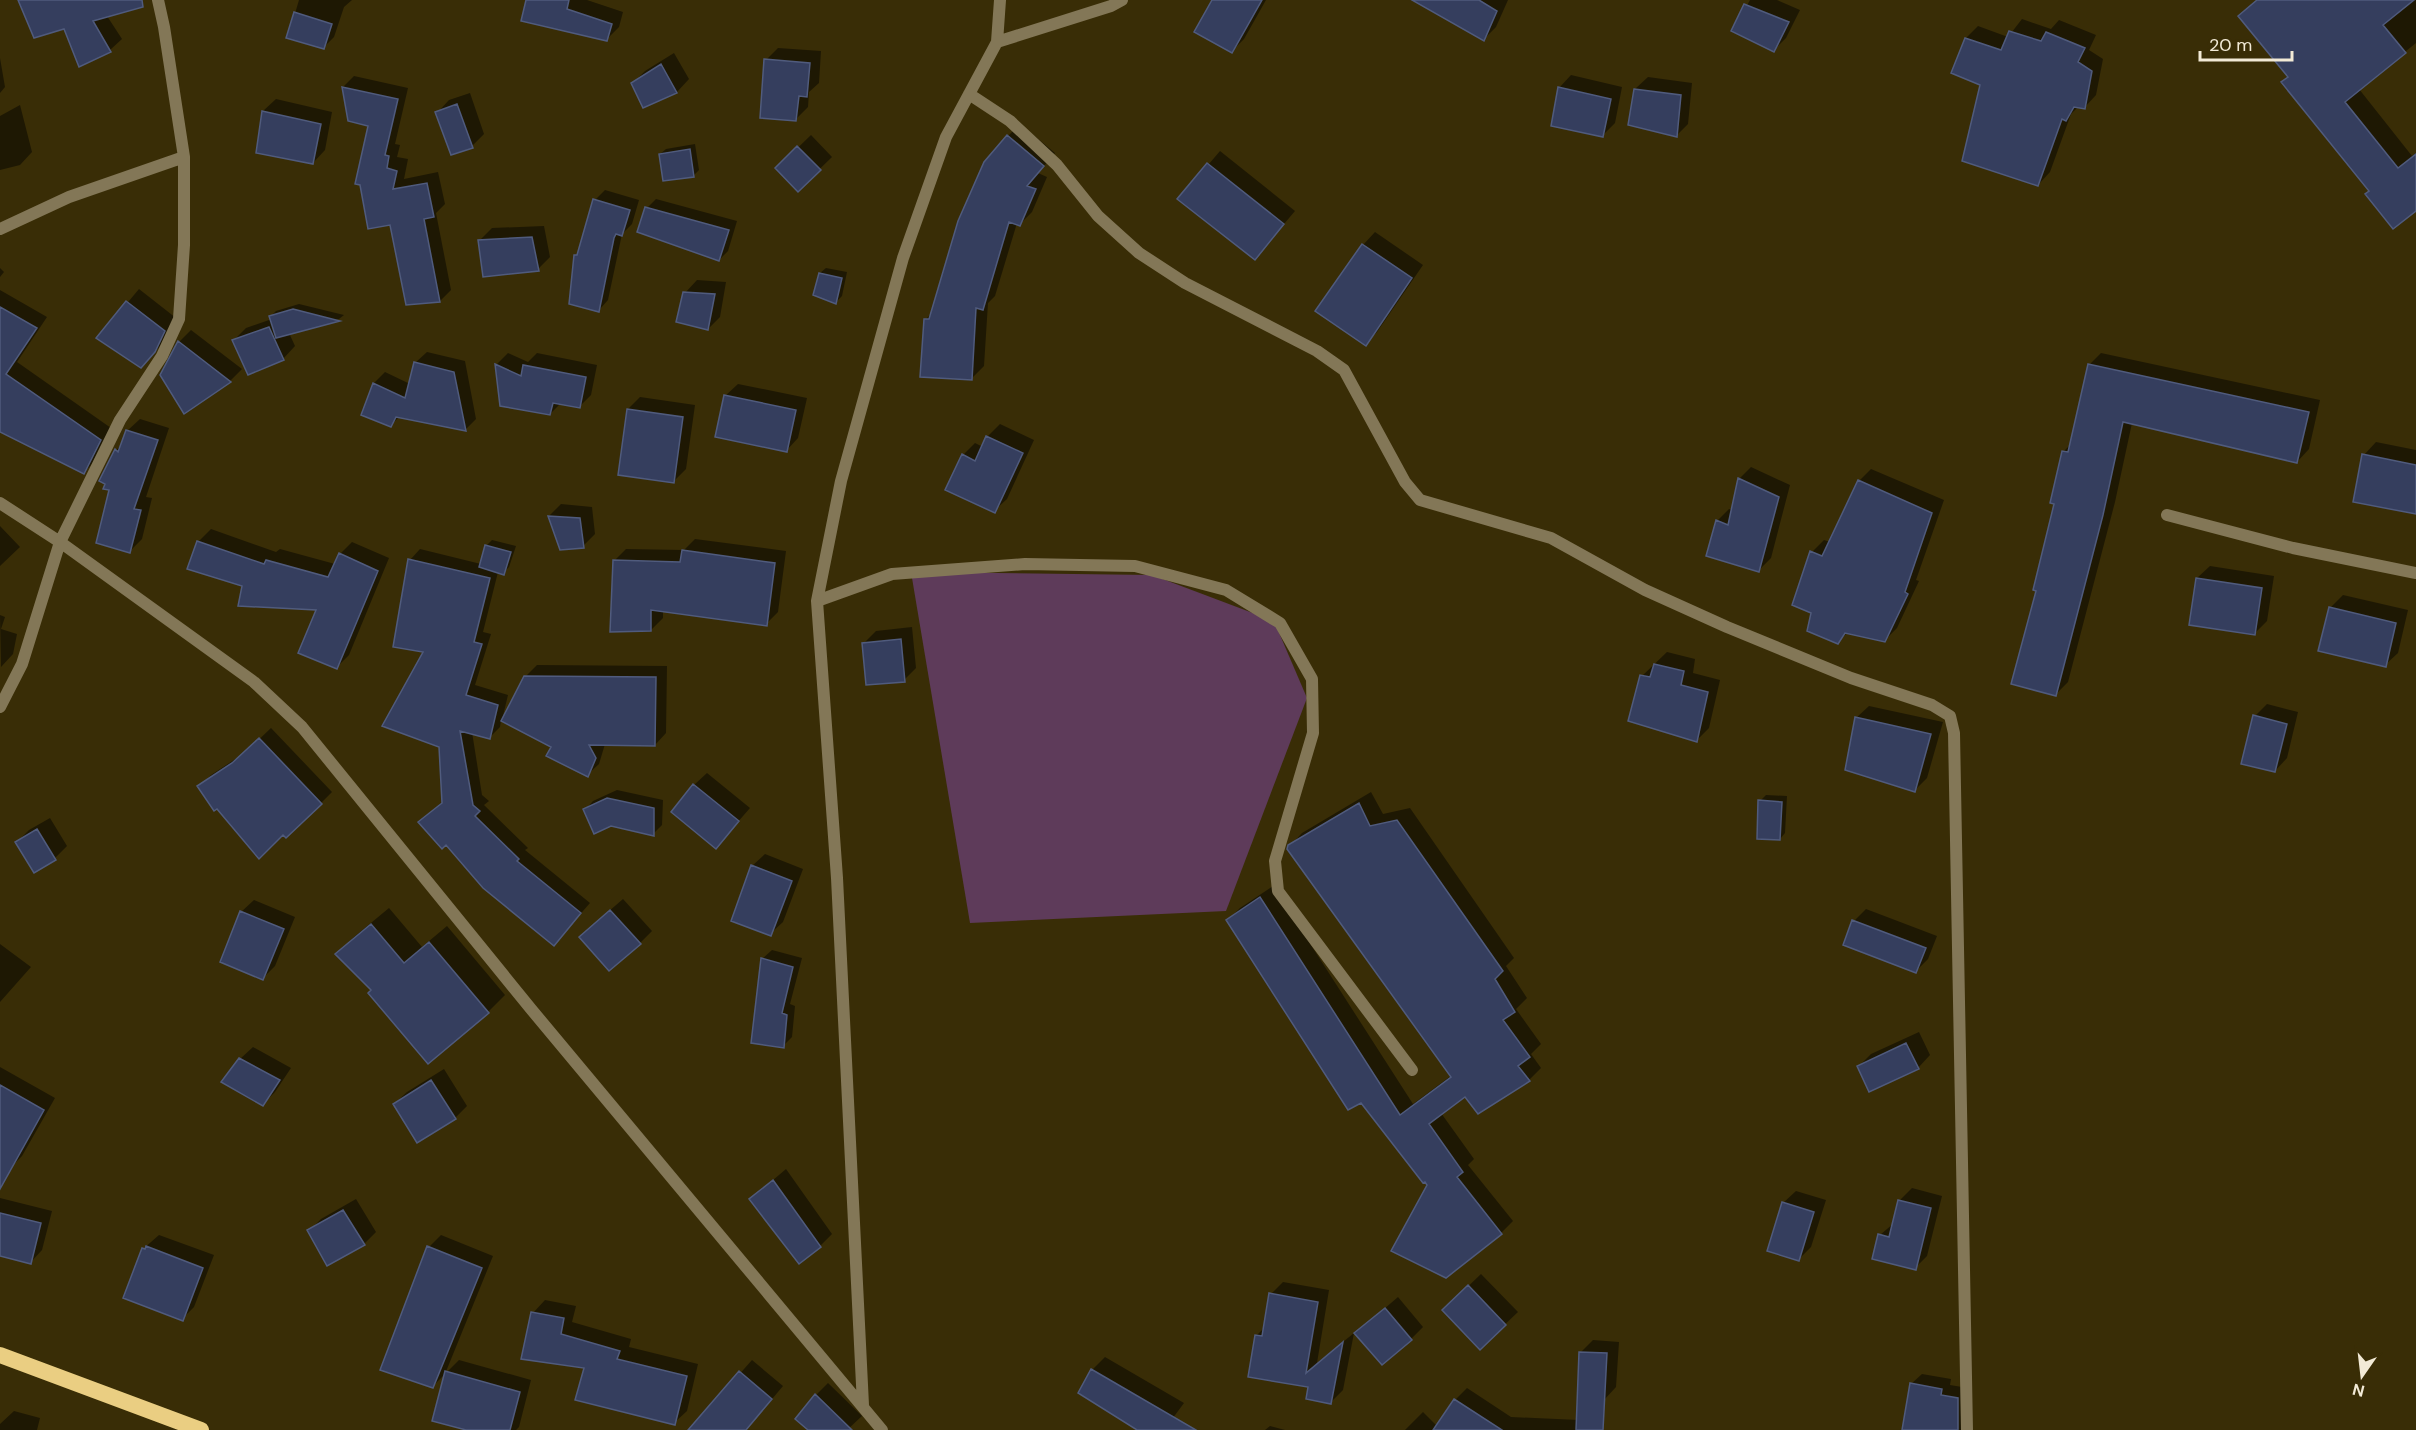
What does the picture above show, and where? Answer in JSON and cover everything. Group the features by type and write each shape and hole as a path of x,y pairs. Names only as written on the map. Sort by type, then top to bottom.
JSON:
{"highway":[{"path":"0,1355 201,1430"}],"street":[{"path":"0,707 22,664 60,542 120,420 162,357 179,319 184,245 184,157 158,0"},
{"path":"863,1405 837,878 817,601 841,481 903,258 946,137 997,42 1000,0"},
{"path":"997,42 1111,6 1122,0"},
{"path":"969,94 1010,121 1057,165 1098,216 1139,253 1185,283 1317,351 1344,370 1405,482 1420,500 1551,538 1645,590 1727,627 1851,678 1932,705 1950,716 1954,745 1967,1430"},
{"path":"0,229 69,197 184,157"},
{"path":"0,503 60,542 254,682 302,727 531,1009 882,1430"},
{"path":"2167,515 2293,548 2416,573"},
{"path":"817,601 892,574 1025,564 1135,566 1226,590 1280,623 1312,679 1313,733 1275,861 1278,891 1412,1070"}],"shaded area":[{"path":"911,572 1152,575 1274,621 1307,698 1226,911 970,923"}],"building":[{"path":"18,0 142,0 143,7 93,21 111,52 79,67 64,29 34,38"},
{"path":"526,0 569,0 567,9 612,24 607,41 521,21"},
{"path":"1212,0 1262,0 1232,53 1194,32"},
{"path":"1412,0 1479,0 1497,11 1484,41"},
{"path":"2257,0 2414,0 2383,25 2406,53 2345,102 2398,168 2416,154 2416,211 2393,229 2365,194 2369,191 2281,82 2288,77 2238,16"},
{"path":"1744,4 1789,22 1774,52 1731,31"},
{"path":"294,12 332,24 324,49 286,38"},
{"path":"2009,31 2041,41 2046,32 2085,48 2078,62 2092,71 2085,109 2074,107 2066,121 2062,119 2038,186 1962,161 1980,85 1951,73 1965,38 2001,50"},
{"path":"764,59 810,63 807,97 799,96 796,121 760,118"},
{"path":"661,64 677,93 643,108 631,83"},
{"path":"342,87 398,99 385,155 389,156 387,168 397,171 393,189 427,183 434,217 424,219 440,302 406,305 390,225 368,229 360,185 355,184 368,126 348,121"},
{"path":"1558,87 1611,99 1603,137 1551,126"},
{"path":"1634,89 1681,95 1677,137 1628,125"},
{"path":"457,104 473,148 451,155 435,112"},
{"path":"262,111 321,124 313,164 256,153"},
{"path":"1007,135 1044,166 1027,186 1036,189 1020,226 1009,222 983,310 976,308 972,380 920,377 924,319 929,319 958,221 984,162"},
{"path":"797,146 821,170 798,192 775,168"},
{"path":"690,149 694,177 663,181 659,154"},
{"path":"1207,163 1284,224 1255,260 1177,199"},
{"path":"593,199 630,210 622,236 616,234 614,238 599,312 569,304 574,255 577,255"},
{"path":"645,207 729,230 719,261 637,232"},
{"path":"532,237 539,271 483,277 478,240"},
{"path":"1362,244 1412,278 1366,346 1315,311"},
{"path":"819,273 842,278 836,304 813,295"},
{"path":"683,292 715,294 708,330 676,322"},
{"path":"126,301 165,331 155,352 141,368 96,338"},
{"path":"0,307 37,328 6,374 101,440 84,474 0,432"},
{"path":"293,309 340,321 276,338 269,316"},
{"path":"269,327 284,360 248,375 232,340"},
{"path":"178,341 231,382 184,414 160,375"},
{"path":"414,362 454,372 466,431 396,417 391,427 361,415 373,383 405,398"},
{"path":"495,364 521,376 523,365 586,377 580,408 553,403 550,415 500,406"},
{"path":"2088,364 2309,412 2297,463 2123,422 2103,515 2056,696 2011,684 2036,591 2033,590 2054,504 2050,503 2062,451 2068,452"},
{"path":"724,395 796,410 787,452 715,437"},
{"path":"627,409 683,417 674,483 618,475"},
{"path":"126,430 158,440 134,509 141,510 130,553 96,543 109,490 103,489 105,484 99,481 115,449 118,452"},
{"path":"986,436 1023,453 995,513 945,490 962,454 975,461"},
{"path":"2362,454 2416,465 2416,514 2353,502"},
{"path":"1738,478 1779,497 1759,572 1706,556 1716,520 1728,525"},
{"path":"1858,480 1932,513 1905,592 1908,594 1885,642 1845,633 1838,644 1807,631 1811,613 1792,605 1810,551 1822,556"},
{"path":"548,516 580,518 584,548 560,550"},
{"path":"197,541 264,564 266,560 328,577 339,553 378,571 337,669 298,653 316,610 238,606 242,586 187,569"},
{"path":"485,545 511,552 504,575 479,567"},
{"path":"682,550 775,563 767,626 651,610 651,631 610,632 613,560 680,562"},
{"path":"408,559 490,578 474,642 482,644 466,695 498,705 490,739 460,731 473,805 480,811 475,816 519,859 517,861 581,913 554,946 483,888 446,845 442,849 418,822 442,803 439,747 382,726 423,652 393,647"},
{"path":"2196,578 2262,588 2255,635 2189,625"},
{"path":"2329,607 2396,623 2386,667 2318,651"},
{"path":"901,639 905,682 866,685 862,643"},
{"path":"1654,664 1684,671 1681,685 1708,692 1697,742 1628,721 1640,675 1650,677"},
{"path":"524,676 656,677 655,746 589,745 596,758 588,777 546,756 551,747 501,721"},
{"path":"2253,715 2287,724 2275,772 2241,764"},
{"path":"1855,717 1931,734 1915,792 1845,770"},
{"path":"259,738 322,804 286,838 283,835 259,859 217,809 214,811 197,786 232,763"},
{"path":"693,784 739,821 716,849 671,812"},
{"path":"607,798 654,808 654,836 611,826 594,834 583,809"},
{"path":"1758,800 1782,802 1780,840 1757,839"},
{"path":"1359,803 1370,826 1397,820 1503,971 1495,979 1515,1012 1503,1020 1530,1057 1518,1066 1530,1081 1478,1114 1465,1097 1429,1124 1463,1172 1457,1177 1502,1234 1446,1278 1391,1251 1427,1185 1423,1183 1361,1103 1348,1110 1226,920 1260,897 1400,1115 1451,1077 1287,849 1288,845"},
{"path":"37,829 56,860 34,873 15,842"},
{"path":"751,865 792,881 771,936 731,921"},
{"path":"610,910 641,944 609,971 579,937"},
{"path":"240,911 284,929 263,980 220,962"},
{"path":"1852,920 1926,948 1916,973 1843,945"},
{"path":"371,924 404,963 429,942 489,1013 428,1064 368,993 371,990 335,954"},
{"path":"761,958 793,967 782,1013 787,1015 784,1048 751,1043"},
{"path":"1906,1043 1919,1069 1869,1092 1857,1066"},
{"path":"239,1058 280,1080 263,1106 221,1082"},
{"path":"431,1080 456,1119 417,1143 393,1104"},
{"path":"0,1085 44,1110 0,1189"},
{"path":"773,1180 821,1247 799,1264 749,1199"},
{"path":"1898,1200 1931,1208 1916,1270 1872,1259 1878,1234 1889,1237"},
{"path":"1782,1202 1814,1212 1799,1261 1767,1251"},
{"path":"343,1210 365,1245 327,1266 307,1230"},
{"path":"0,1213 41,1223 31,1264 0,1256"},
{"path":"146,1246 203,1268 183,1321 123,1298 142,1248 145,1249"},
{"path":"427,1246 482,1268 433,1388 380,1370"},
{"path":"1468,1285 1506,1325 1480,1350 1442,1310"},
{"path":"1269,1293 1318,1302 1306,1373 1343,1342 1331,1404 1306,1399 1308,1387 1248,1377 1255,1335 1262,1336"},
{"path":"1385,1308 1412,1340 1382,1365 1354,1333"},
{"path":"531,1312 564,1318 561,1334 620,1351 617,1359 687,1376 675,1425 575,1400 584,1368 521,1359"},
{"path":"1579,1352 1607,1353 1603,1430 1576,1430"},
{"path":"1091,1369 1196,1430 1137,1430 1078,1393"},
{"path":"445,1371 520,1392 510,1430 466,1430 432,1421"},
{"path":"739,1371 772,1399 746,1430 688,1430"},
{"path":"1910,1383 1942,1389 1941,1395 1958,1398 1958,1430 1902,1430"},
{"path":"815,1394 852,1430 808,1430 795,1419"},
{"path":"1454,1399 1502,1430 1433,1430"}]}
